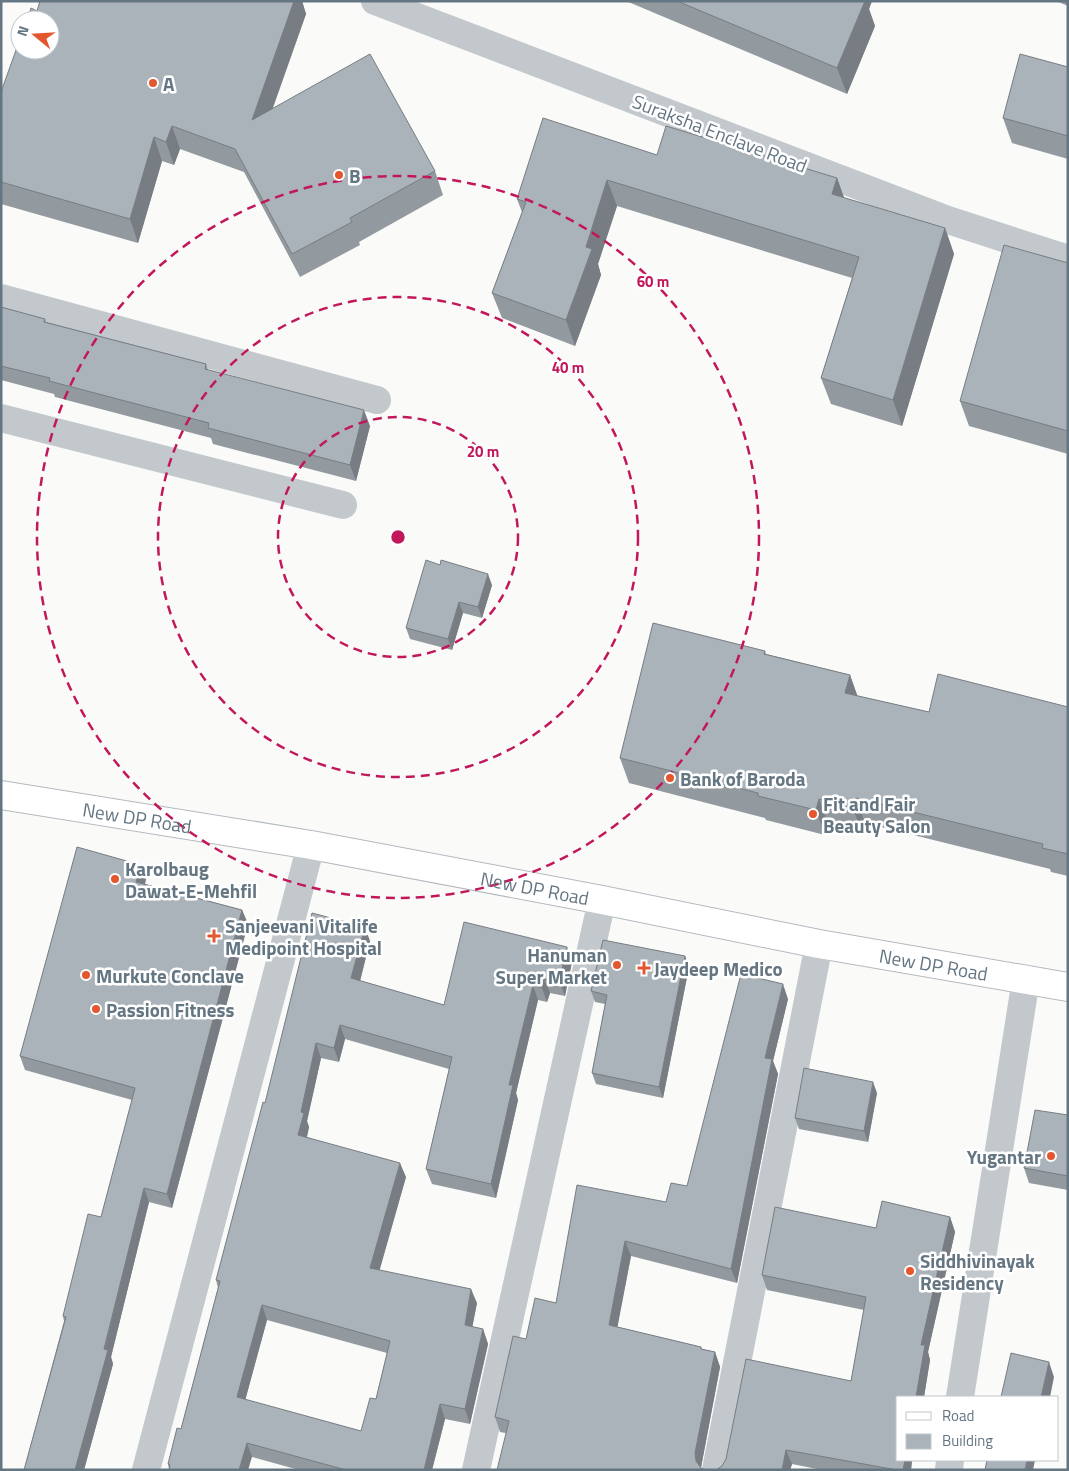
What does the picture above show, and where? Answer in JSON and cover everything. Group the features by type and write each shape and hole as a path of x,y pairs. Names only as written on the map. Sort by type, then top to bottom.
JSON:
{"street":[{"name":"Suraksha Enclave Road","path":"375,1 948,220 1068,259"},
{"path":"1,298 377,400"},
{"path":"1,418 343,506"},
{"name":"New DP Road","path":"1,795 311,845 602,900 819,944 1068,986"},
{"path":"146,1470 311,845"},
{"path":"476,1470 602,900"},
{"path":"716,1470 819,944"},
{"path":"960,1396 1026,979"}],"building":[{"path":"40,1 294,1 252,120 370,54 435,171 350,218 352,222 292,254 235,149 172,126 166,142 154,137 130,219 1,182 1,92 12,60 60,60 60,10 37,10"},
{"path":"677,1 865,1 837,68"},
{"path":"1020,54 1068,67 1068,136 1003,118"},
{"path":"543,118 657,155 666,126 837,178 832,194 945,228 893,400 821,378 859,257 607,180 586,247 592,249 566,320 492,293 526,202 517,199"},
{"path":"1004,245 1068,263 1068,431 960,401"},
{"path":"1,307 45,319 44,322 206,364 205,369 364,410 350,465 208,428 209,423 49,381 50,378 1,366"},
{"path":"426,560 440,565 441,560 488,574 478,607 459,602 448,639 406,628"},
{"path":"653,623 765,651 764,654 850,675 845,693 929,712 938,674 1068,707 1068,854 1042,848 1043,844 856,798 853,808 819,799 816,810 758,796 758,793 620,758"},
{"path":"77,847 141,865 136,882 242,910 167,1194 144,1188 104,1349 108,1350 75,1470 24,1470 66,1317 63,1316 88,1214 101,1217 135,1088 20,1056"},
{"path":"312,913 365,927 351,978 444,1005 464,922 567,947 559,982 544,979 542,988 533,985 509,1085 513,1085 491,1184 426,1169 452,1057 340,1025 334,1048 316,1043 301,1112 304,1113 298,1135 400,1163 370,1268 471,1289 465,1325 483,1329 465,1409 440,1404 424,1470 346,1470 247,1443 239,1470 169,1470 170,1465 168,1464 177,1428 181,1429 220,1281 216,1280 263,1102 265,1103","holes":["262,1305 390,1341 376,1399 370,1398 361,1431 237,1397"]},
{"path":"603,940 685,956 659,1087 592,1073 607,995 591,991"},
{"path":"741,974 783,984 765,1058 772,1059 731,1269 625,1241 609,1325 715,1352 695,1453 696,1461 701,1468 706,1470 497,1470 509,1421 495,1417 513,1336 526,1339 535,1298 556,1303 577,1185 666,1202 671,1183 687,1186"},
{"path":"804,1068 873,1082 864,1131 795,1118"},
{"name":"Yugantar","path":"1035,1110 1068,1115 1068,1176 1024,1168"},
{"path":"882,1201 950,1217 921,1345 925,1345 916,1396 896,1396 896,1461 905,1461 903,1470 786,1450 782,1470 716,1470 722,1466 726,1459 746,1359 851,1381 866,1297 762,1275 775,1207 876,1228"},
{"path":"1011,1353 1049,1362 1041,1396 1001,1396"},
{"path":"987,1461 1027,1461 1025,1470 985,1470"}],"place":[{"name":"A","path":"153,83"},
{"name":"B","path":"339,175"},
{"name":"Bank of Baroda","path":"670,778"},
{"name":"Fit and Fair Beauty Salon","path":"813,814"},
{"name":"Karolbaug Dawat-E-Mehfil","path":"115,879"},
{"name":"Sanjeevani Vitalife Medipoint Hospital","path":"214,936"},
{"name":"Hanuman Super Market","path":"617,965"},
{"name":"Jaydeep Medico","path":"644,968"},
{"name":"Murkute Conclave","path":"86,975"},
{"name":"Passion Fitness","path":"96,1009"},
{"name":"Yugantar","path":"1051,1156"},
{"name":"Siddhivinayak Residency","path":"910,1271"}]}
